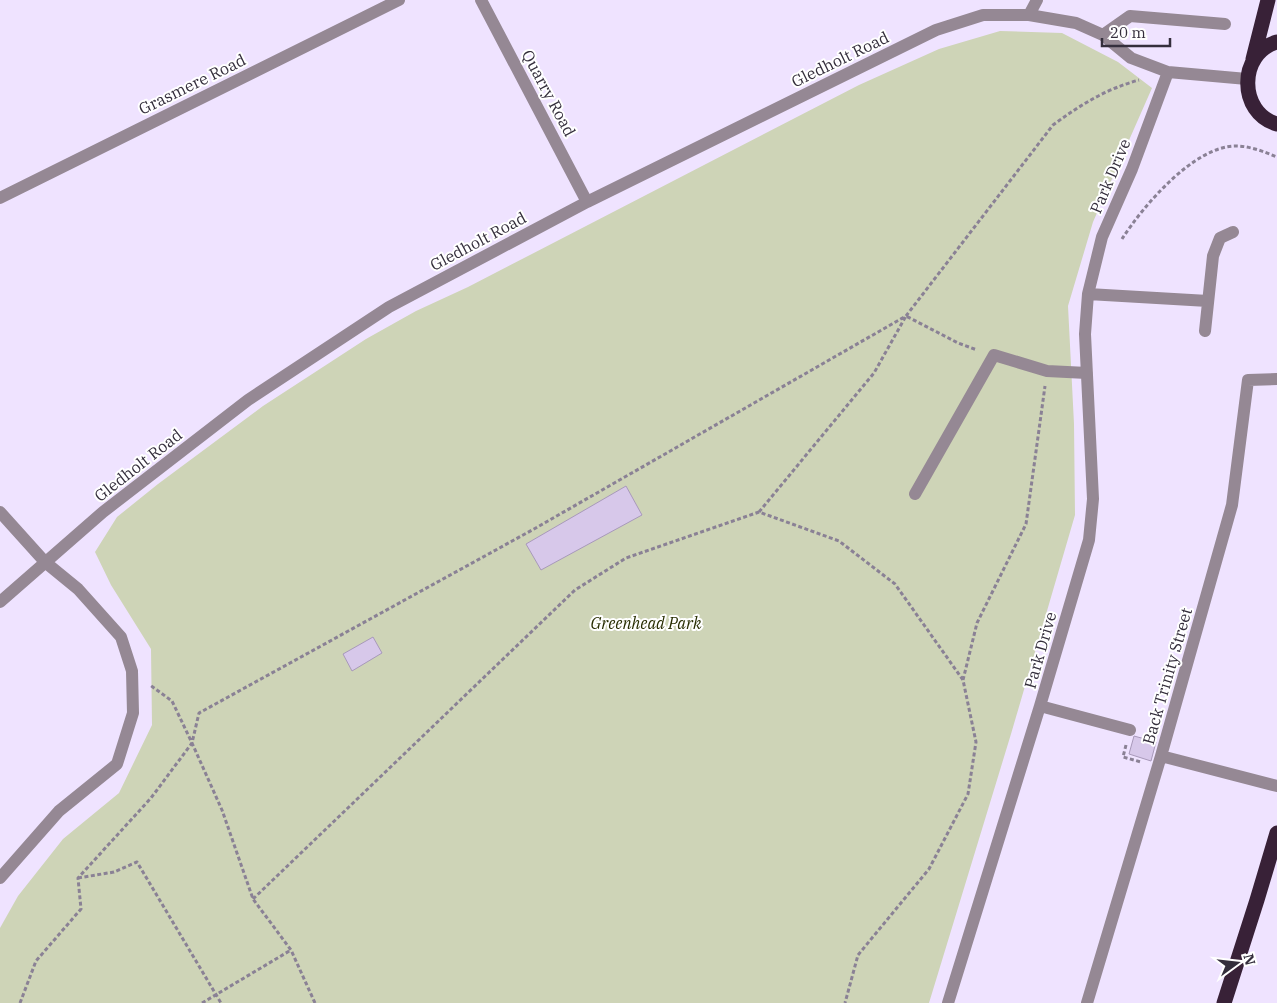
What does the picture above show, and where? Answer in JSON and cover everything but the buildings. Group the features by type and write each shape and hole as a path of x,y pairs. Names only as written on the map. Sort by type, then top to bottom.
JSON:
{"highway":[{"path":"1268,0 1247,78 1248,92 1253,105 1262,116 1276,126"},
{"path":"1253,61 1261,51 1277,42"},
{"path":"1224,1003 1277,833"}],"street":[{"name":"Grasmere Road","path":"0,198 399,0"},
{"name":"Quarry Road","path":"481,0 587,202"},
{"path":"1028,15 1037,0"},
{"name":"Gledholt Road","path":"0,602 103,512 248,400 389,307 587,202 936,30 983,15 1028,15 1076,23 1102,35 1131,58 1168,72 1247,78"},
{"path":"1102,35 1130,16 1225,24"},
{"name":"Park Drive","path":"948,1003 1089,540 1093,498 1085,334 1088,294 1102,237 1132,169 1168,72"},
{"path":"1205,331 1212,256 1220,238 1233,232"},
{"path":"1088,294 1208,301"},
{"path":"915,494 994,355 1047,371 1087,374"},
{"name":"Back Trinity Street","path":"1087,1003 1162,756 1232,505 1248,380 1277,379"},
{"path":"0,512 45,562 78,589 121,638 132,671 133,713 117,764 59,811 0,878"},
{"path":"1040,706 1130,730"},
{"path":"1162,756 1277,786"}],"path":[{"path":"253,899 575,590 626,558 759,512 874,373 906,316 1052,125 1080,105 1118,86 1168,72"},
{"path":"1121,240 1159,192 1183,169 1212,151 1236,146 1253,148 1277,157"},
{"path":"906,316 958,343 994,355"},
{"path":"20,1003 36,961 81,909 78,878 151,798 192,743 199,713 534,529 906,316"},
{"path":"963,680 977,623 1026,524 1047,371"},
{"path":"759,512 839,541 895,584 963,680 976,742 968,794 928,869 858,955 845,1003"},
{"path":"132,671 172,701 222,810 253,899 291,950 315,1003"},
{"path":"78,878 114,872 137,862 221,1003"},
{"path":"202,1003 291,950"}],"green space":[{"name":"Greenhead Park","path":"1000,31 1062,33 1118,62 1152,88 1093,222 1068,306 1074,424 1075,515 929,1003 0,1003 0,928 18,896 63,839 119,793 152,725 151,649 111,585 95,552 117,517 263,406 366,339 416,311 468,287 859,85 939,49"}]}
